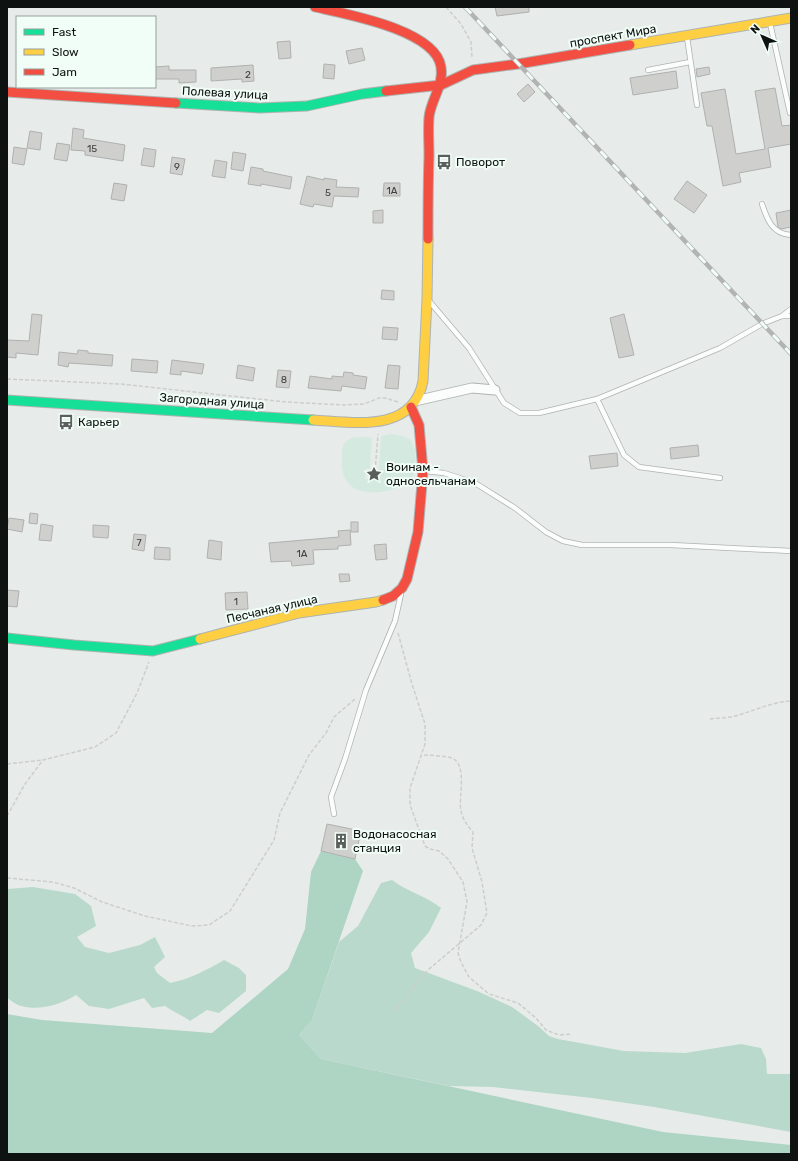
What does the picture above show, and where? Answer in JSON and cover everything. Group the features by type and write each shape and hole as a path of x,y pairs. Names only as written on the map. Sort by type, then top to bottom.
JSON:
{"street":[{"path":"315,7 371,21 409,34 426,43 440,58 442,66 441,85 433,98 428,118 427,299 423,381 421,392 413,404 419,425 424,471 418,532 407,578 402,588"},
{"name":"проспект Мира","path":"441,85 473,70 518,64 791,18"},
{"name":"Полевая улица","path":"7,92 260,108 307,106 362,94 441,85"},
{"path":"413,404 472,388 496,390"},
{"name":"Загородная улица","path":"7,400 362,423 379,422 399,416 413,404"},
{"name":"Песчаная улица","path":"7,638 154,651 299,613 376,602 394,596 402,588"}],"lane":[{"path":"770,22 790,113"},
{"path":"686,36 697,105"},
{"path":"648,70 690,62"},
{"path":"762,204 768,222 777,231 791,235"},
{"path":"427,299 469,348 504,403 520,413 539,414 597,399 720,348 762,324 782,316 791,309"},
{"path":"782,316 791,316"},
{"path":"597,399 624,455 639,467 720,478"},
{"path":"424,471 444,473 475,483 515,508 546,532 563,541 582,545 670,545 791,551"},
{"path":"334,814 330,797 345,758 366,690 395,622 402,588"}],"path":[{"path":"446,7 461,24 471,42 473,70"},
{"path":"7,379 122,384 286,402 344,405 364,404 379,398 385,398 413,404"},
{"path":"375,470 379,422"},
{"path":"395,622 425,724 424,744 410,788 410,805 418,823 425,846 439,851 448,859 463,882 467,902 458,953 461,962 469,977 489,994 518,1004 536,1018 546,1030 559,1035 572,1034"},
{"path":"7,764 43,760 95,747 116,733 137,693 154,651"},
{"path":"7,878 53,882 74,888 102,902 145,916 192,926 209,925 230,911 274,840 280,813 309,755 326,733 334,717 366,690"},
{"path":"710,719 734,716 780,702 791,701"},
{"path":"394,1011 428,970 481,925 487,913 482,882 472,848 473,832 464,822 461,810 462,780 459,764 452,758 421,754"},
{"path":"7,816 25,784 43,760"}],"shaded area":[{"path":"391,434 403,436 411,440 415,451 416,460 412,479 399,487 381,492 360,491 350,485 345,479 342,464 342,452 345,443 353,438 372,438 370,469 366,469 365,479 380,480 381,471 379,471 381,436"},
{"path":"321,851 355,859 363,871 312,1020 299,1035 321,1059 663,1132 791,1145 791,1154 7,1154 7,1014 42,1020 212,1033 288,969 305,929 311,872"},
{"path":"392,880 441,908 429,932 411,953 415,968 477,991 512,1007 549,1036 558,1039 624,1051 685,1053 741,1044 761,1048 766,1059 767,1074 791,1074 791,1132 654,1107 592,1098 493,1087 449,1086 321,1059 299,1035 312,1020 339,942 358,926 381,883"},
{"path":"33,887 75,894 91,906 96,926 77,937 85,947 109,953 140,945 155,937 165,957 154,967 157,973 170,983 198,974 224,960 239,968 246,975 246,991 219,1013 207,1010 190,1021 165,1006 152,1008 144,998 109,1009 89,1006 76,995 63,1002 49,1006 35,1008 17,1005 7,998 7,889"}],"building":[{"path":"495,7 529,7 529,12 497,16"},
{"path":"290,41 291,58 279,59 277,42"},
{"path":"362,48 365,60 349,64 346,51"},
{"path":"324,64 335,65 334,79 323,78"},
{"path":"253,65 254,81 242,82 242,79 211,81 211,68"},
{"path":"169,66 169,70 196,70 196,82 179,83 179,79 156,79 156,67"},
{"path":"709,67 710,74 697,77 696,69"},
{"path":"676,71 678,88 633,95 630,78"},
{"path":"528,84 535,92 524,102 517,94"},
{"path":"775,88 782,126 791,125 791,144 768,148 771,167 739,173 741,182 723,186 712,126 707,126 701,93 725,89 736,154 765,149 755,91"},
{"path":"73,128 84,130 83,138 125,145 123,161 85,155 85,151 71,150"},
{"path":"30,131 42,133 40,150 27,148"},
{"path":"57,143 70,145 67,161 54,159"},
{"path":"14,147 27,149 24,165 12,163"},
{"path":"144,148 156,150 154,167 141,165"},
{"path":"233,152 246,154 243,171 231,169"},
{"path":"172,157 185,159 182,175 170,173"},
{"path":"215,160 227,162 225,178 212,176"},
{"path":"251,167 292,177 290,189 261,184 261,186 248,184"},
{"path":"307,176 324,180 324,178 337,180 336,187 359,188 358,197 334,196 332,207 314,204 313,207 300,204"},
{"path":"687,181 707,195 694,213 674,199"},
{"path":"114,183 127,185 124,201 111,199"},
{"path":"384,183 400,183 400,196 383,196"},
{"path":"383,210 383,223 373,223 373,211"},
{"path":"791,210 791,227 781,229 778,227 776,213"},
{"path":"382,290 394,291 394,300 381,299"},
{"path":"32,314 42,315 38,355 16,353 16,358 7,357 7,340 29,341"},
{"path":"624,314 634,355 619,358 610,318"},
{"path":"383,327 398,328 397,340 382,339"},
{"path":"78,350 88,351 88,353 113,355 112,366 69,363 68,367 58,365 59,352 77,354"},
{"path":"132,359 158,361 157,373 131,371"},
{"path":"172,360 204,364 202,374 181,371 181,375 170,374"},
{"path":"238,365 255,368 253,381 236,378"},
{"path":"388,365 400,366 398,389 385,388"},
{"path":"278,370 291,371 289,388 276,387"},
{"path":"344,372 367,377 365,389 342,386 341,391 308,388 310,376 332,379 332,376 343,377"},
{"path":"698,445 699,456 671,459 670,448"},
{"path":"617,453 618,466 591,469 589,456"},
{"path":"30,513 38,514 37,524 29,523"},
{"path":"9,518 24,520 22,532 7,529"},
{"path":"351,522 358,522 358,532 351,532"},
{"path":"41,524 53,526 51,541 39,540"},
{"path":"93,525 109,526 108,538 93,537"},
{"path":"350,530 351,545 338,546 338,549 313,550 314,564 292,566 291,561 271,562 269,543 339,537 338,531"},
{"path":"134,534 146,535 144,551 132,549"},
{"path":"209,540 222,542 221,560 207,558"},
{"path":"386,544 387,559 376,560 374,545"},
{"path":"155,547 170,548 170,560 154,559"},
{"path":"339,574 349,574 350,581 340,582"},
{"path":"7,590 19,591 17,607 7,606"},
{"path":"247,592 248,609 226,610 225,593"},
{"name":"Водонасосная станция","path":"327,824 361,831 355,859 321,851"}],"railway":[{"path":"465,7 791,354"}],"traffic: fast":[{"path":"176,103 260,108 307,106 362,94 386,91"},
{"path":"7,400 313,420"},
{"path":"7,638 153,651 200,639"}],"traffic: slow":[{"path":"630,45 791,18"},
{"path":"313,420 363,423 379,421 394,417 407,410 417,398 423,381 428,239"},
{"path":"200,639 299,613 383,600"}],"traffic: jam":[{"path":"315,7 367,19 388,26 424,43 435,54 441,67 441,80 430,110 429,117 428,239"},
{"path":"386,91 441,85 473,70 630,45"},
{"path":"7,92 176,103"},
{"path":"383,600 393,596 402,588 407,579 418,532 423,471 419,425 411,407"}],"place":[{"name":"Поворот","path":"444,162"},
{"name":"Карьер","path":"66,422"},
{"name":"Воинам - односельчанам","path":"374,474"},
{"name":"Водонасосная станция","path":"341,841"}]}
